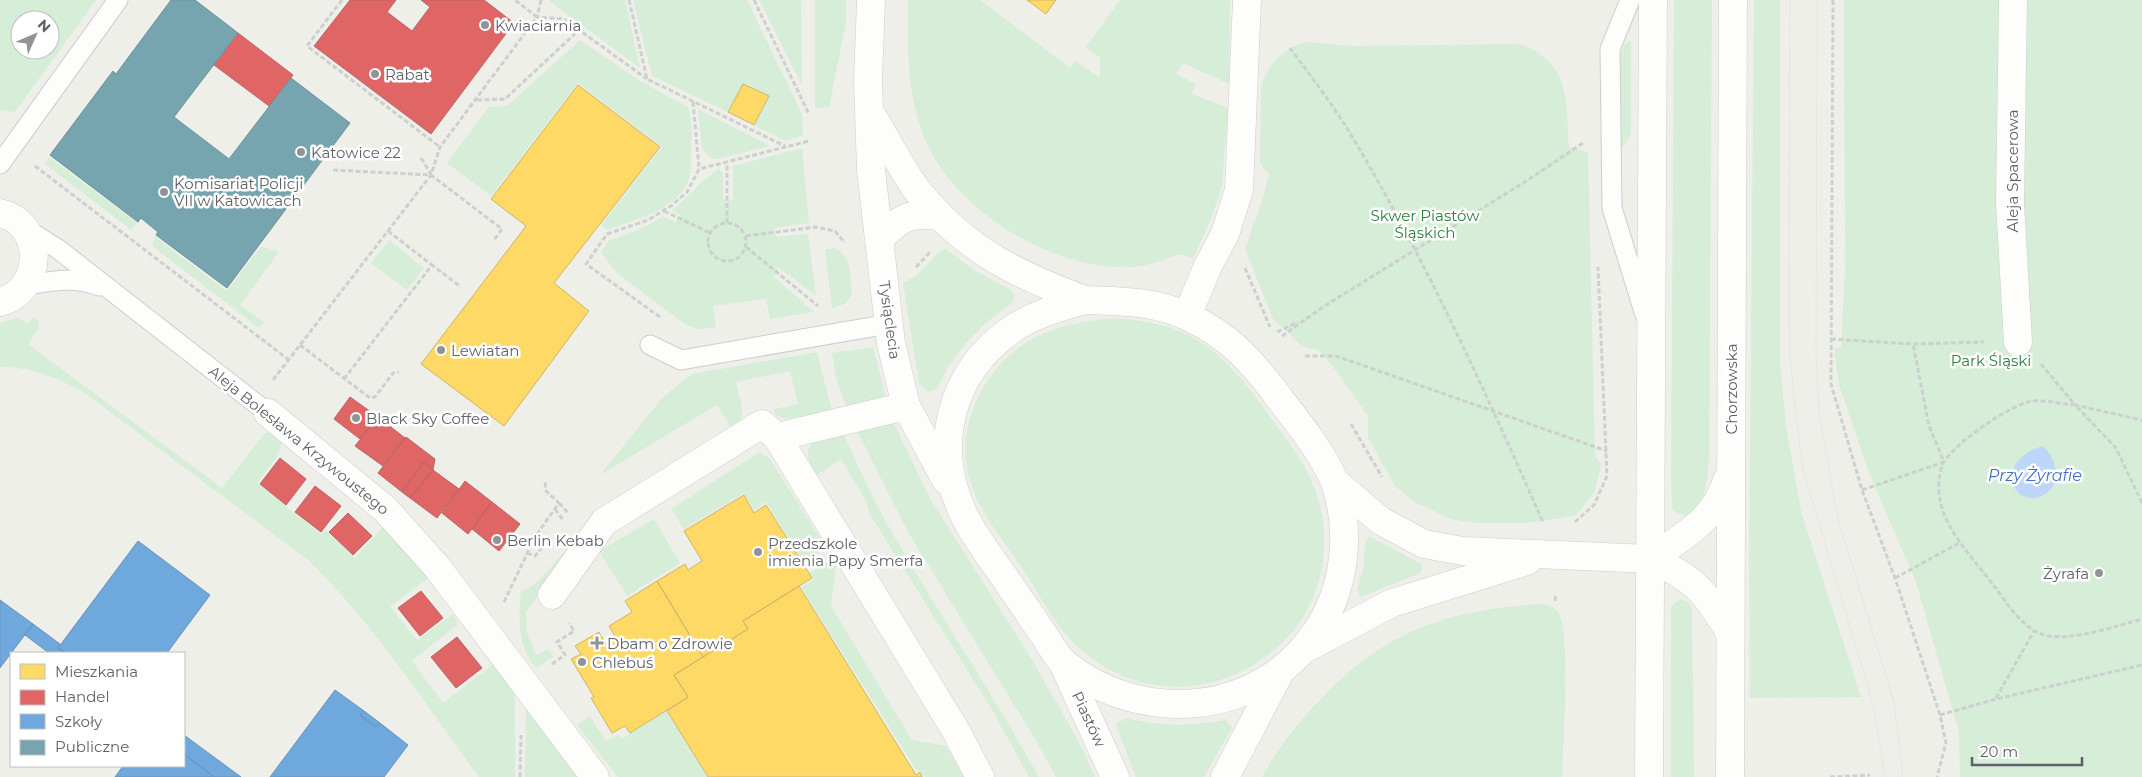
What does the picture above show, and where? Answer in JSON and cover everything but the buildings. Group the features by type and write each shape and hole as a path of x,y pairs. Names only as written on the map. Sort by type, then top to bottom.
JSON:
{"street":[{"name":"Tysiąclecia","path":"871,0 869,112 871,170 888,324 906,406 963,513"},
{"path":"1187,316 1207,268 1225,234 1239,190 1247,0"},
{"path":"1649,777 1653,0"},
{"name":"Chorzowska","path":"1730,777 1733,0"},
{"name":"Aleja Spacerowa","path":"2013,0 2010,203 2018,342"},
{"path":"869,112 920,194 940,216 987,255 1030,280 1085,300 1136,301 1187,316 1216,331 1250,360 1290,412 1335,482 1381,521 1424,544 1454,550 1540,556 1650,559 1675,569 1691,580 1710,600 1730,632"},
{"path":"0,213 17,220 26,230 33,242 35,257 33,272 26,285 14,296 0,302"},
{"path":"879,240 896,222 909,216 924,214 940,216"},
{"path":"1085,300 1033,317 1010,331 987,351 966,379 951,417 946,441 950,474 963,513 993,561 1062,661 1104,688 1133,700 1168,705 1201,704 1236,695 1256,687 1280,672 1306,648 1324,621 1342,569 1344,533 1335,482"},
{"path":"777,437 906,406"},
{"name":"Aleja Bolesława Krzywoustego","path":"262,408 385,509 438,567 595,777"},
{"path":"552,595 604,522 762,424 777,437 956,732 980,777"},
{"path":"1650,559 1711,514 1722,496 1731,467"},
{"path":"1306,648 1392,603 1540,556"},
{"name":"Piastów","path":"1062,661 1115,777"},
{"path":"1226,777 1280,672"}],"lane":[{"path":"0,164 118,0"},
{"path":"1630,0 1610,48 1612,208 1651,332"},
{"name":"Aleja Bolesława Krzywoustego","path":"26,230 58,248 262,408"},
{"name":"Aleja Bolesława Krzywoustego","path":"26,285 63,278 86,281 110,290"},
{"path":"650,346 681,360 888,324"}],"path":[{"path":"342,0 307,46 440,148"},
{"path":"515,0 537,17 564,19 647,79 785,147"},
{"path":"262,408 289,360 432,175 440,148 537,17 541,0"},
{"path":"629,0 647,79"},
{"path":"754,0 809,114"},
{"path":"1833,0 1831,384 1862,490 1940,715 1946,743 1937,777"},
{"path":"476,100 505,99 579,30"},
{"path":"1290,48 1350,132 1385,192 1494,410 1545,526 1538,527"},
{"path":"662,318 586,264 608,234 648,220 687,192 700,170 693,102"},
{"path":"1282,336 1307,317 1531,178 1587,140"},
{"path":"700,170 809,142"},
{"path":"12,146 39,170 289,360"},
{"path":"421,158 432,175 502,228 493,241"},
{"path":"726,222 727,163"},
{"path":"333,170 432,175"},
{"path":"663,210 710,233"},
{"path":"726,222 738,226 746,236 745,247 742,253 730,260 717,258 709,247 710,233 720,224 726,222"},
{"path":"746,236 816,228 835,231 851,249"},
{"path":"388,230 461,286"},
{"path":"745,247 823,309"},
{"path":"914,270 934,247"},
{"path":"1569,524 1576,522 1594,505 1607,476 1598,263"},
{"path":"344,379 432,265"},
{"path":"1244,267 1270,327"},
{"path":"1277,332 1307,317"},
{"path":"1831,339 1913,344 2018,342 2029,350 2075,405 2116,448 2142,504"},
{"path":"1913,344 1930,426 1944,462 1940,480 1940,498 1944,516 2012,611 2034,631 2049,636 2066,636 2142,619"},
{"path":"300,346 370,398 375,397 393,373 399,372"},
{"path":"1305,356 1336,356 1607,451"},
{"path":"1862,490 1944,462 1987,423 2009,410 2033,401 2075,405 2142,420"},
{"path":"1351,424 1386,484"},
{"path":"545,481 546,491 565,510"},
{"path":"488,635 535,537 559,503"},
{"path":"555,509 563,520 558,528"},
{"path":"527,554 534,556 552,535"},
{"path":"1894,578 1961,542"},
{"path":"525,683 565,655 557,642 574,631 552,595"},
{"path":"1555,601 1556,595"},
{"path":"1996,699 2034,631"},
{"path":"1940,715 1996,699 2142,665"},
{"path":"1830,777 1870,775"}],"green space":[{"path":"0,0 96,0 60,50 60,10 10,10 10,60 53,60 15,112 0,110"},
{"path":"625,0 640,68 549,1"},
{"path":"633,0 747,0 802,114 803,135 786,141 754,125 769,96 743,84 728,112 652,76"},
{"path":"759,0 801,0 802,85"},
{"path":"815,0 846,0 846,23 829,107 815,108"},
{"path":"908,0 980,0 1070,68 1075,61 1100,78 1100,58 1086,47 1120,0 1230,0 1229,84 1183,63 1176,74 1196,84 1192,94 1228,108 1222,186 1212,217 1193,259 1181,254 1152,264 1134,267 1104,266 1074,260 1044,249 1014,234 987,216 963,195 943,171 928,146 921,129 912,93 908,55"},
{"path":"1674,0 1712,0 1709,461 1706,485 1701,501 1692,512 1685,516 1675,512 1672,508 1671,475"},
{"path":"1754,0 1780,0 1780,361 1786,427 1802,515 1861,697 1750,698 1749,552"},
{"name":"Park Śląski","path":"1844,0 2142,0 2142,777 1960,777 1959,732 1916,582 1869,473 1839,385 1834,348 1841,348 1845,270"},
{"path":"580,40 640,81 688,107 691,118 689,180 681,193 662,208 607,230 601,225 662,147 578,83 491,196 447,163 489,107 507,106"},
{"path":"1631,41 1631,134 1624,146 1619,145 1620,55 1625,44"},
{"name":"Skwer Piastów Śląskich","path":"1305,42 1353,46 1519,44 1536,51 1557,72 1566,99 1569,147 1588,152 1595,456 1601,464 1595,490 1581,510 1574,516 1527,523 1475,523 1451,519 1416,503 1395,486 1368,438 1368,416 1336,371 1320,351 1302,346 1273,319 1245,249 1263,198 1269,174 1260,164 1261,88 1271,65 1290,49"},
{"path":"698,109 770,146 718,159 710,158 702,149"},
{"path":"802,148 809,223 774,228 776,237 808,234 816,296 778,267 774,277 814,312 770,319 766,299 713,306 716,327 698,329 685,324 617,273 601,253 608,241 645,227 663,216 675,222 681,215 672,210 706,178 719,169 723,173 723,200 733,200 733,166"},
{"path":"49,157 137,223 131,230 44,163"},
{"path":"155,237 227,291 261,246 279,252 240,305 264,322 259,328 152,246"},
{"path":"389,240 424,268 407,290 371,263"},
{"path":"835,248 841,252 848,263 852,296 844,304 832,308 825,249"},
{"path":"946,249 972,269 1011,290 1014,295 1014,301 986,323 966,343 948,367 938,387 933,391 927,391 919,383 903,283 916,276 941,250"},
{"path":"33,317 39,321 39,328 28,344 222,488 265,433 272,433 283,440 277,457 257,483 321,534 326,530 355,558 384,525 431,576 390,607 417,640 453,614 458,624 412,661 443,703 495,663 515,690 515,777 479,777 378,638 356,611 309,561 82,391 63,382 22,368 0,367 0,323 18,318 28,324"},
{"path":"1116,318 1150,322 1182,332 1196,339 1221,358 1252,391 1292,446 1310,478 1318,498 1323,520 1323,563 1318,584 1310,604 1299,623 1285,640 1260,660 1234,675 1205,684 1176,687 1147,684 1119,674 1093,659 1069,638 1050,613 988,519 976,498 966,465 966,442 970,420 978,399 989,379 1004,361 1021,346 1049,331 1077,323"},
{"path":"873,347 886,399 847,408 837,382 832,353"},
{"path":"817,352 832,411 786,419 775,415 774,409 798,404 790,371 736,382 742,414 741,419 732,429 717,405 600,475 663,397 692,374"},
{"path":"893,421 929,497 1031,658 1079,742 1095,777 1056,777 1038,744 908,532 857,431"},
{"path":"843,433 886,522 1039,777 1029,777 994,713 869,513 866,501 841,459 817,475 808,454 812,441"},
{"path":"760,452 770,459 826,548 803,562 766,502 754,510 744,493 684,529 671,509"},
{"path":"654,519 680,563 627,596 599,551"},
{"path":"1369,537 1419,563 1422,565 1422,570 1418,574 1361,597 1357,590 1364,564 1365,541"},
{"path":"574,545 526,612 527,632 536,655 549,649 553,657 536,668 526,651 521,632 521,591 543,576"},
{"path":"832,558 836,564 831,606 912,740 946,746 964,777 925,777 920,770 917,771 801,587 814,579 810,573"},
{"path":"1681,599 1688,602 1692,608 1694,777 1671,777 1671,606"},
{"path":"1538,604 1554,608 1558,612 1562,623 1565,665 1565,717 1562,777 1262,777 1288,737 1319,701 1343,677 1392,641 1444,619 1504,607"},
{"path":"526,705 579,777 525,777"},
{"path":"666,711 707,777 618,777 577,725 590,716 606,741 619,734 622,739"},
{"path":"1127,718 1176,725 1226,720 1232,728 1204,777 1136,777 1117,728 1117,723"}],"water":[{"name":"Przy Żyrafie","path":"2043,446 2054,462 2056,481 2049,491 2037,497 2027,497 2018,493 2013,484 2012,474 2017,463 2026,453"}],"tram line":[{"path":"1790,0 1789,294 1790,358 1796,416 1803,469 1873,704 1885,777"},
{"path":"1817,0 1816,355 1819,413 1838,519 1894,702 1903,777"}],"place":[{"name":"Kwiaciarnia","path":"485,25"},
{"name":"Rabat","path":"375,74"},
{"name":"Katowice 22","path":"301,152"},
{"name":"Komisariat Policji VII w Katowicach","path":"164,192"},
{"name":"Lewiatan","path":"441,350"},
{"name":"Black Sky Coffee","path":"356,418"},
{"name":"Berlin Kebab","path":"497,540"},
{"name":"Przedszkole imienia Papy Smerfa","path":"758,552"},
{"name":"Żyrafa","path":"2099,573"},
{"name":"Dbam o Zdrowie","path":"597,643"},
{"name":"Chlebuś","path":"582,662"}]}
